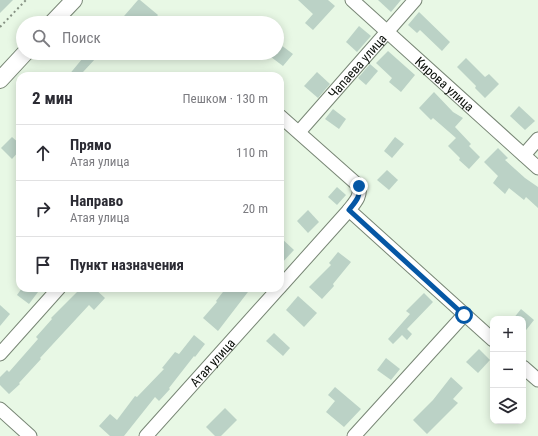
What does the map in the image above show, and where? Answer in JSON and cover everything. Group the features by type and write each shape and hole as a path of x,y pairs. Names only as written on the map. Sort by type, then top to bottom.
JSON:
{"main road":[{"path":"59,16 74,0"},
{"path":"0,80 19,60"}],"street":[{"name":"Кирова улица","path":"352,0 538,168"},
{"name":"Чапаева улица","path":"299,132 415,0"},
{"name":"Атая улица","path":"284,119 359,186 360,192 358,198 349,210 284,282"},
{"path":"524,155 538,139"},
{"path":"349,210 490,337"},
{"path":"0,354 55,292"},
{"name":"Атая улица","path":"146,436 275,292"},
{"path":"354,436 464,315"},
{"path":"526,370 538,380"},
{"path":"0,408 30,436"}],"path":[{"path":"0,28 26,0"}],"building":[{"path":"0,0 13,0 0,13"},
{"path":"138,0 158,15 157,16 124,16"},
{"path":"298,0 328,0 335,6 313,30 305,23 313,14"},
{"path":"378,0 401,0 391,12"},
{"path":"419,12 450,42 442,51 420,30 417,33 408,25"},
{"path":"359,26 371,36 357,52 346,42"},
{"path":"284,47 293,54 283,66 275,60 284,60"},
{"path":"388,51 415,75 401,92 389,82 392,78 376,63"},
{"path":"466,58 485,77 489,74 499,84 485,98 475,88 476,86 457,67"},
{"path":"81,60 94,60 83,72 71,72"},
{"path":"370,64 378,71 366,85 358,78"},
{"path":"317,72 330,84 318,98 304,86"},
{"path":"434,92 453,112 463,118 455,127 471,144 469,146 480,157 469,169 459,160 460,158 448,146 456,138 433,118 431,120 419,108"},
{"path":"519,106 535,121 525,130 510,116"},
{"path":"333,109 346,119 339,129 325,119"},
{"path":"12,137 16,140 16,154 12,159 1,148"},
{"path":"395,137 404,144 392,158 384,151"},
{"path":"498,148 508,158 505,160 525,178 538,187 538,208 526,197 524,200 509,188 505,194 493,183 498,176 484,162"},
{"path":"387,170 398,180 389,190 377,180"},
{"path":"337,187 346,195 337,205 328,197"},
{"path":"308,210 319,222 308,233 297,221"},
{"path":"284,241 294,250 284,261"},
{"path":"338,252 351,262 333,284 334,286 322,299 309,287 331,265 329,263"},
{"path":"19,292 38,292 29,304 17,295"},
{"path":"77,292 98,292 105,298 94,310 89,305 40,358 41,359 19,383 20,384 9,394 0,385 0,377 7,370 9,372 38,339 36,337 52,319 51,318"},
{"path":"223,292 248,292 218,331 203,318 217,302 216,301"},
{"path":"424,293 433,302 407,329 412,334 407,340 402,335 393,344 388,339 410,314 406,311"},
{"path":"298,296 317,313 304,327 286,310"},
{"path":"0,305 10,314 0,326"},
{"path":"521,309 534,320 526,330 526,316 515,316"},
{"path":"274,333 290,348 283,356 266,341"},
{"path":"194,335 205,344 169,388 170,389 159,401 155,397 124,436 110,436 99,426 110,414 117,420 135,396 137,397 164,369 162,368 175,352 179,354"},
{"path":"479,349 490,360 478,373 466,362"},
{"path":"386,358 400,369 391,380 377,370"},
{"path":"451,377 463,388 453,399 458,403 427,434 413,420 433,400"},
{"path":"335,387 361,409 344,427 326,412 335,401 328,395"},
{"path":"225,408 237,420 221,436 215,436 206,427"}],"route":[{"path":"359,186 360,192 358,198 349,210 464,315"}]}
